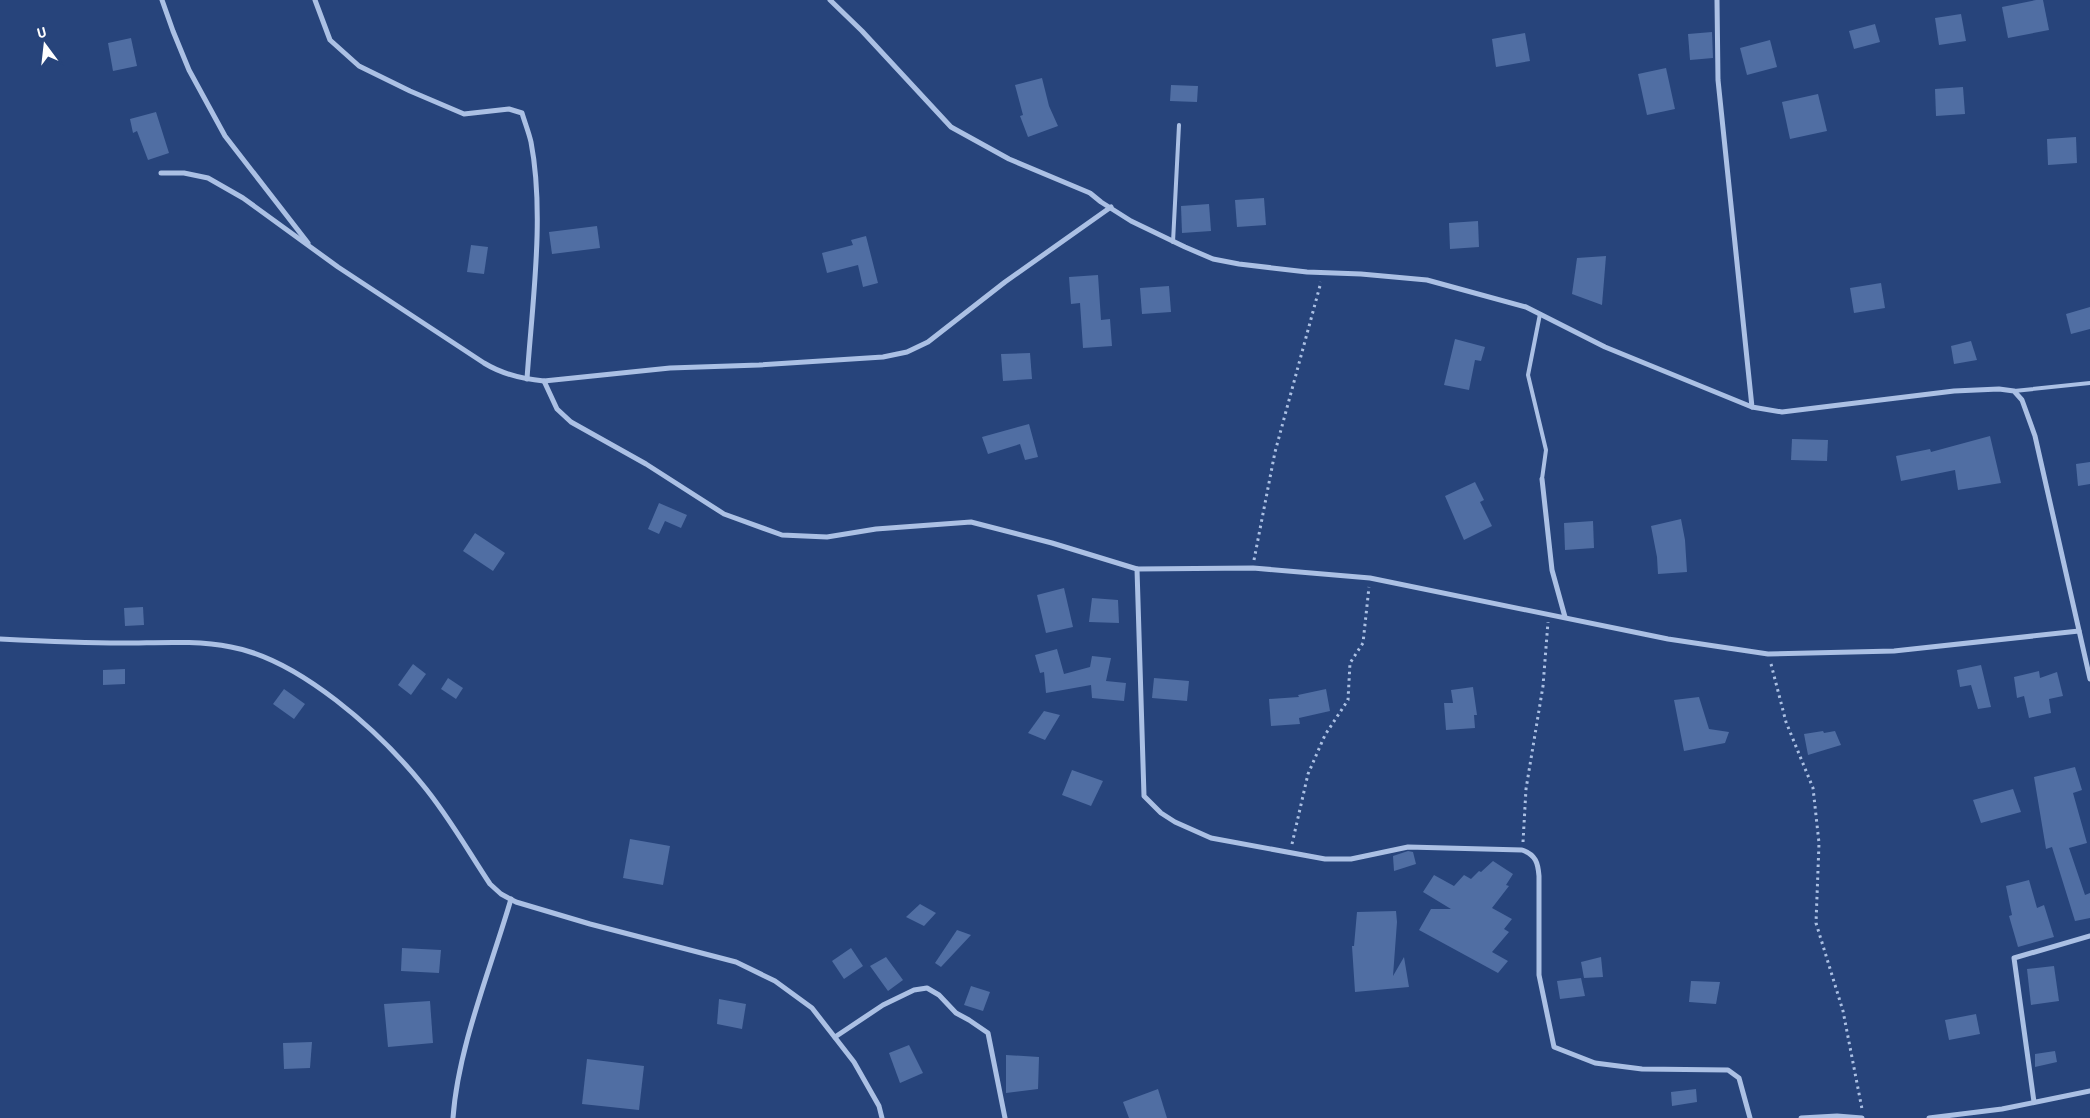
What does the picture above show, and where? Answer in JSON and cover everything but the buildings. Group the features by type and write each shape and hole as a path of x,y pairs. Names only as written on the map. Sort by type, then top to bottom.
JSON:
{"street":[{"path":"162,0 173,32 190,70 225,136 311,248"},
{"path":"314,0 330,40 359,66 410,91 464,114 509,109 522,113 531,143 537,200 527,379"},
{"path":"830,0 862,30 951,127 1009,159 1090,192 1101,202 1131,221 1172,242 1213,259 1324,273 1361,274 1427,280 1526,307 1604,347 1752,407 1782,412 1954,391 1999,389 2014,391 2022,400 2036,436 2090,679"},
{"path":"1717,0 1718,80 1752,407"},
{"path":"161,173 184,172 208,178 243,198 311,248 484,363 498,371 527,379 544,381 670,368 759,365 883,357 907,352 928,342 1005,282 1111,207"},
{"path":"544,381 557,409 571,422 646,464 724,514 782,536 827,536 876,529 971,522 1052,543 1136,569 1253,568 1370,578 1668,639 1768,654 1894,651 2079,631"},
{"path":"1542,479 1552,570 1565,617"},
{"path":"1136,569 1144,796 1161,813 1175,822 1211,838 1236,844 1338,860 1408,847 1522,850 1531,853 1537,861 1539,869 1539,975 1554,1048 1596,1063 1642,1069 1728,1070 1738,1078 1750,1118"},
{"path":"0,639 67,642 197,643 232,647 267,656 306,679 387,745 427,790 490,884 501,894 510,899 590,924 736,962 775,981 812,1008 835,1037 854,1062 879,1106 882,1118"},
{"path":"453,1118 454,1100 464,1058 510,899"},
{"path":"2034,1102 2014,958 2090,936"},
{"path":"835,1037 883,1005 914,990 927,988 939,996 956,1014 988,1033 1005,1118"},
{"path":"1929,1118 2002,1109 2090,1091"},
{"path":"1801,1118 1836,1116 1863,1118"}],"lane":[{"path":"1172,242 1179,125"},
{"path":"1540,314 1528,375 1546,450 1542,479"},
{"path":"2014,391 2090,383"}],"path":[{"path":"1253,568 1275,452 1324,273"},
{"path":"1290,852 1308,774 1325,735 1348,700 1350,663 1363,643 1370,578"},
{"path":"1522,850 1526,789 1543,686 1549,614"},
{"path":"1768,654 1786,722 1813,788 1819,843 1816,923 1843,1011 1863,1118"}]}
